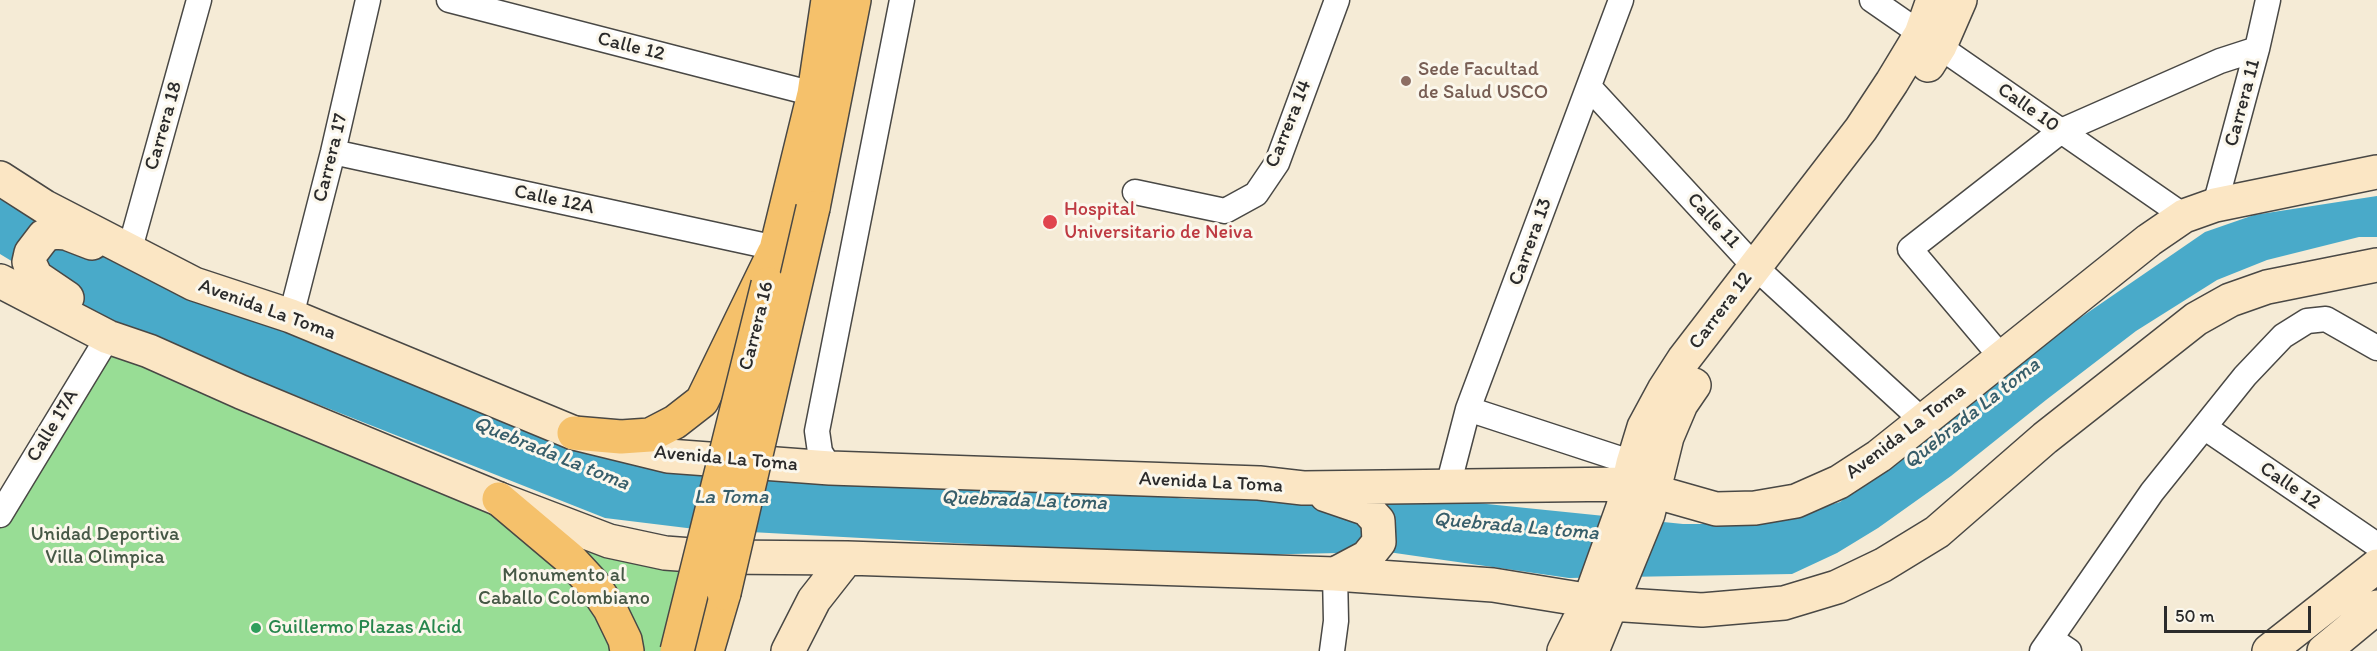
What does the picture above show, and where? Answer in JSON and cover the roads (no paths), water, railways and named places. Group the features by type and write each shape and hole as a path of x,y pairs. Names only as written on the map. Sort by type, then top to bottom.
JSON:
{"main road":[{"name":"Carrera 16","path":"677,651 814,94 828,0"},
{"name":"Carrera 16","path":"707,651 724,593 813,208 854,0"},
{"name":"Carrera 12","path":"1930,40 1933,0"},
{"name":"Carrera 12","path":"1592,651 1602,596 1637,491 1667,437 1681,404 1762,273 1892,82 1930,40 1960,0"},
{"name":"Avenida La Toma","path":"0,178 45,207 194,284 291,316 574,433 668,456 830,468 1260,483 1303,488 1448,486 1637,491 1716,509 1755,508 1796,501 1839,482 1879,456 2149,240 2184,216 2215,205 2377,172"},
{"path":"149,351 51,289 36,277 29,262 37,245 54,232 66,233 194,284"},
{"path":"574,433 621,437 650,435 675,423 702,401 772,262"},
{"path":"0,281 108,337 149,351 499,499 609,541 665,553 718,557 846,558 1335,574 1493,585 1726,609 1784,603 1837,587 1882,565 1937,532 2045,438 2196,319 2230,300 2266,287 2377,265"},
{"path":"1303,488 1367,509 1378,521 1379,542 1373,550 1367,557 1335,574"},
{"path":"499,499 569,558 593,584 610,609 625,640 627,651"},
{"path":"788,651 814,600 846,558"},
{"path":"2269,651 2377,566"},
{"name":"Carrera 12","path":"1564,651 1602,596"},
{"path":"2324,651 2377,607"}],"street":[{"name":"Carrera 18","path":"129,252 199,0"},
{"name":"Carrera 17","path":"291,316 333,152 368,0"},
{"name":"Calle 12","path":"449,0 814,94"},
{"path":"830,468 820,452 817,431 902,0"},
{"name":"Carrera 14","path":"1135,192 1225,210 1256,194 1277,163 1337,0"},
{"name":"Carrera 13","path":"1448,486 1468,410 1621,0"},
{"name":"Calle 10","path":"1872,0 2184,216"},
{"name":"Carrera 11","path":"2215,205 2258,49 2268,0"},
{"path":"2002,358 1910,249 2061,131 2220,61 2258,49"},
{"name":"Calle 11","path":"1589,87 1762,273 1923,421"},
{"name":"Calle 12A","path":"333,152 772,262"},
{"path":"2054,647 2152,492 2245,376 2283,336 2307,321 2326,319 2344,327 2377,348"},
{"name":"Calle 17A","path":"0,515 108,337"},
{"path":"1468,410 1637,491"},
{"name":"Calle 12","path":"2204,427 2377,545"},
{"path":"1332,651 1336,621 1335,574"}],"water":[{"name":"La Toma","path":"0,182 603,457 649,468 738,462 1189,499 1348,501 1428,498 1683,524 1765,524 1840,502 2045,342 2205,232 2254,215 2377,196 2377,237 2359,237 2267,260 2217,280 2136,331 1951,476 1878,528 1837,553 1792,574 1569,578 1388,552 1195,556 695,529 605,518 115,324 0,254"}],"place":[{"name":"Sede Facultad de Salud USCO","path":"1406,81"},
{"name":"Hospital Universitario de Neiva","path":"1050,222"},
{"name":"Guillermo Plazas Alcid","path":"256,628"}],"water label":[{"name":"Quebrada La toma","path":"1972,414"},
{"name":"Quebrada La toma","path":"551,454"},
{"name":"Quebrada La toma","path":"1024,501"},
{"name":"Quebrada La toma","path":"1516,527"}],"park label":[{"name":"Unidad Deportiva Villa Olimpica","path":"105,546"},
{"name":"Monumento al Caballo Colombiano","path":"564,588"}]}
